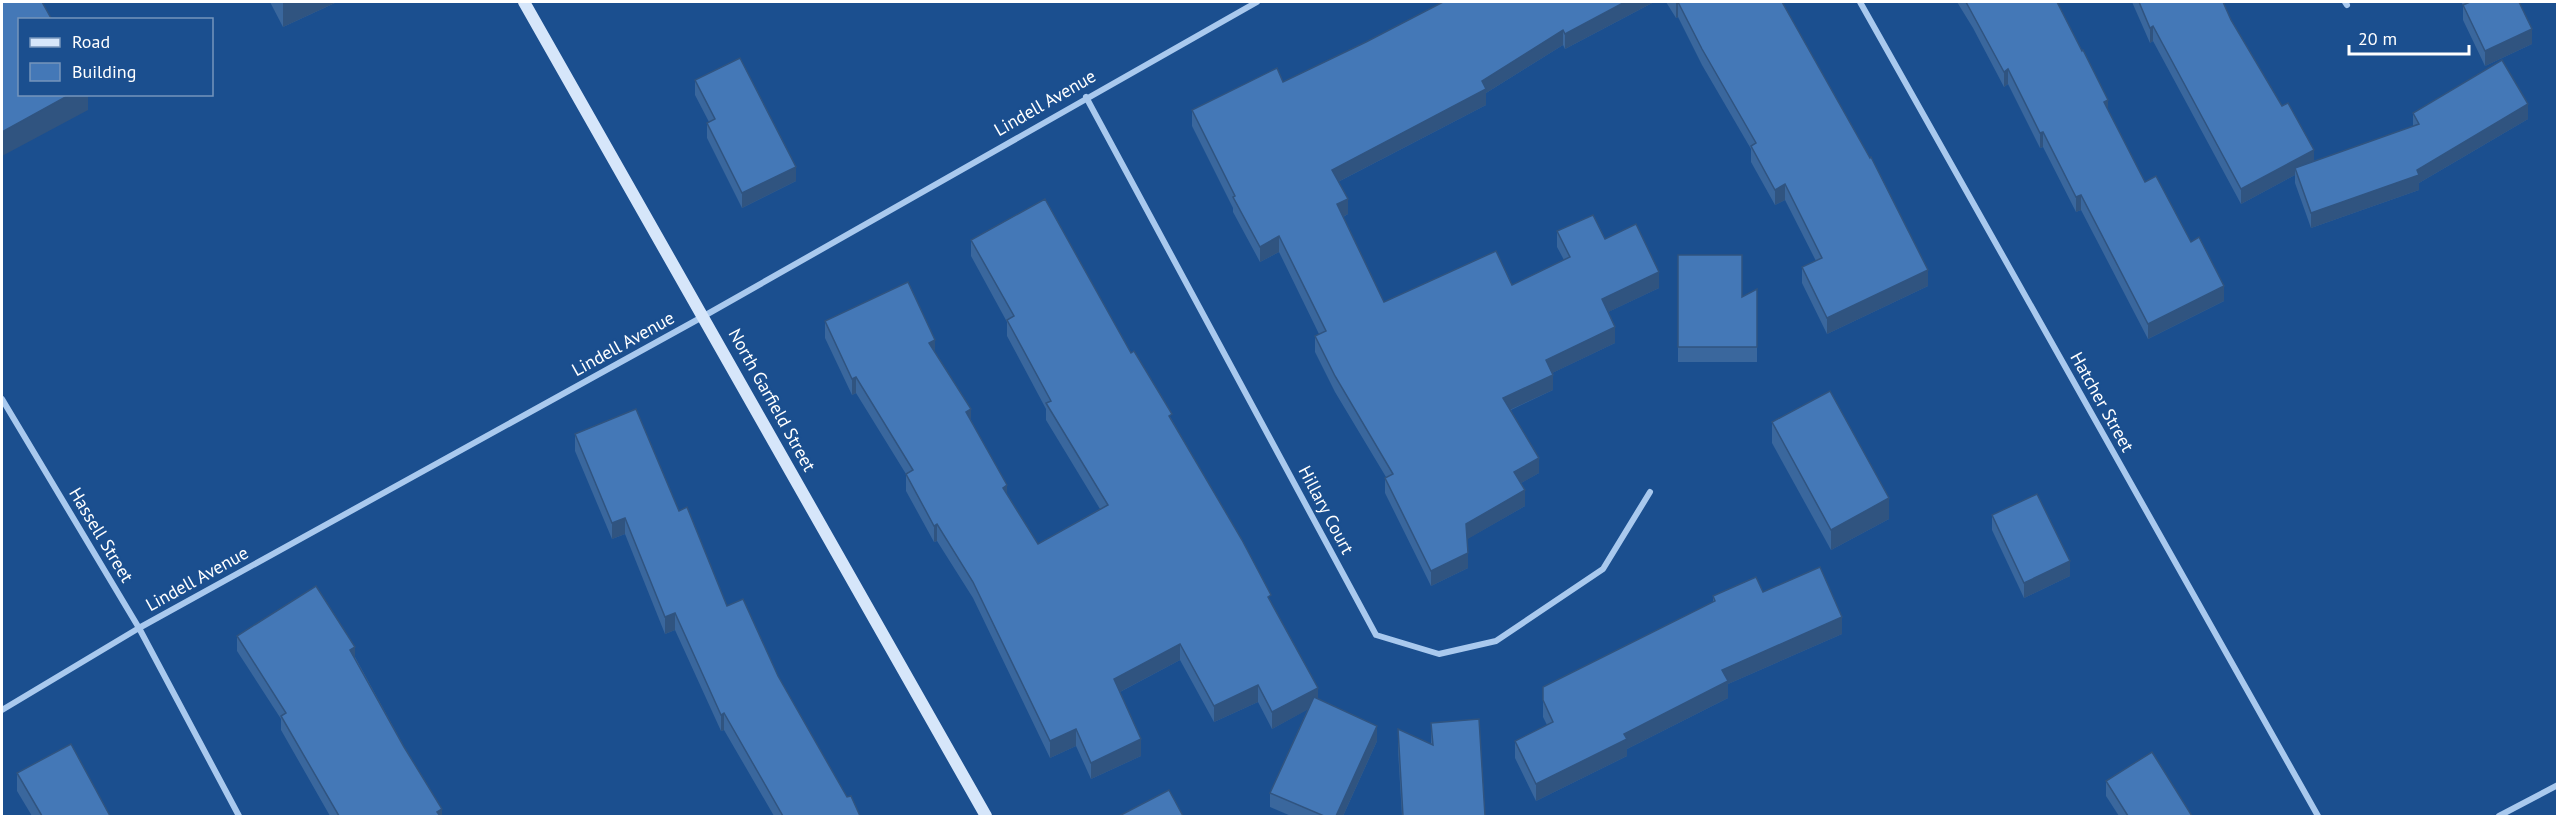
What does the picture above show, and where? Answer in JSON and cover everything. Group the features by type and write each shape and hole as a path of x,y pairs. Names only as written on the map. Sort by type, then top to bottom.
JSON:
{"street":[{"name":"North Garfield Street","path":"524,2 986,816"},
{"name":"Lindell Avenue","path":"2,710 139,628 704,316 1086,97 1257,2"},
{"name":"Hatcher Street","path":"1860,2 2318,816"},
{"name":"Hillary Court","path":"1086,97 1376,635 1438,654 1496,641 1603,569 1650,492"},
{"name":"Hassell Street","path":"2,399 139,628 239,816"},
{"path":"2499,816 2558,785"}],"building":[{"path":"2,2 42,2 51,18 18,18 18,96 67,96 2,132"},
{"path":"1443,2 1625,2 1565,34 1563,30 1482,81 1486,89 1332,170 1348,199 1337,204 1384,302 1496,251 1512,285 1570,257 1557,231 1593,215 1605,239 1636,224 1659,272 1602,299 1615,327 1546,360 1553,375 1503,398 1539,458 1514,472 1525,490 1466,524 1468,553 1431,571 1385,478 1393,474 1335,376 1315,336 1326,331 1279,236 1260,247 1233,197 1235,196 1192,110 1277,68 1283,82"},
{"path":"1678,2 1782,2 1871,157 1928,270 1827,318 1802,267 1822,258 1785,184 1775,190 1751,146 1756,143"},
{"path":"1966,2 2057,2 2108,100 2104,102 2145,182 2156,176 2191,242 2199,237 2224,286 2148,324 2081,195 2076,197 2008,69 2004,72"},
{"path":"2139,2 2223,2 2231,20 2282,106 2288,103 2314,150 2241,189 2153,26 2150,28"},
{"path":"2470,2 2519,2 2532,29 2485,51 2463,5"},
{"path":"740,58 796,167 742,193 707,123 715,119 695,80"},
{"path":"2502,60 2528,104 2417,170 2419,175 2311,213 2295,168 2419,124 2413,113"},
{"path":"1045,199 1131,353 1134,351 1172,414 1169,416 1242,540 1271,595 1268,597 1318,688 1272,712 1258,685 1214,706 1180,644 1114,679 1141,739 1091,763 1076,729 1050,741 973,582 937,524 934,526 906,474 913,470 856,377 852,379 825,321 908,282 935,340 929,343 971,409 966,412 1007,485 1003,488 1038,544 1108,505 1046,403 1051,401 1007,320 1014,316 971,240"},
{"path":"1678,255 1742,255 1742,297 1757,289 1757,347 1678,347"},
{"path":"1830,391 1889,498 1831,530 1772,422"},
{"path":"636,409 679,511 687,507 727,606 743,599 778,676 847,797 851,796 860,816 783,816 724,713 721,715 675,613 665,617 625,518 612,523 575,434"},
{"path":"2037,494 2070,561 2024,583 1992,515"},
{"path":"1820,567 1842,617 1722,670 1728,681 1624,734 1627,739 1536,784 1515,741 1553,722 1543,700 1543,687 1715,601 1713,596 1756,577 1763,592"},
{"path":"316,586 355,647 350,650 404,747 442,809 437,812 440,816 339,816 281,716 286,713 237,636"},
{"path":"1314,697 1377,726 1336,816 1324,816 1270,793"},
{"path":"1479,719 1485,816 1403,816 1398,729 1433,745 1431,723"},
{"path":"71,744 110,816 42,816 17,773"},
{"path":"2152,752 2192,816 2128,816 2106,781"},
{"path":"1169,790 1183,816 1119,816"}]}
